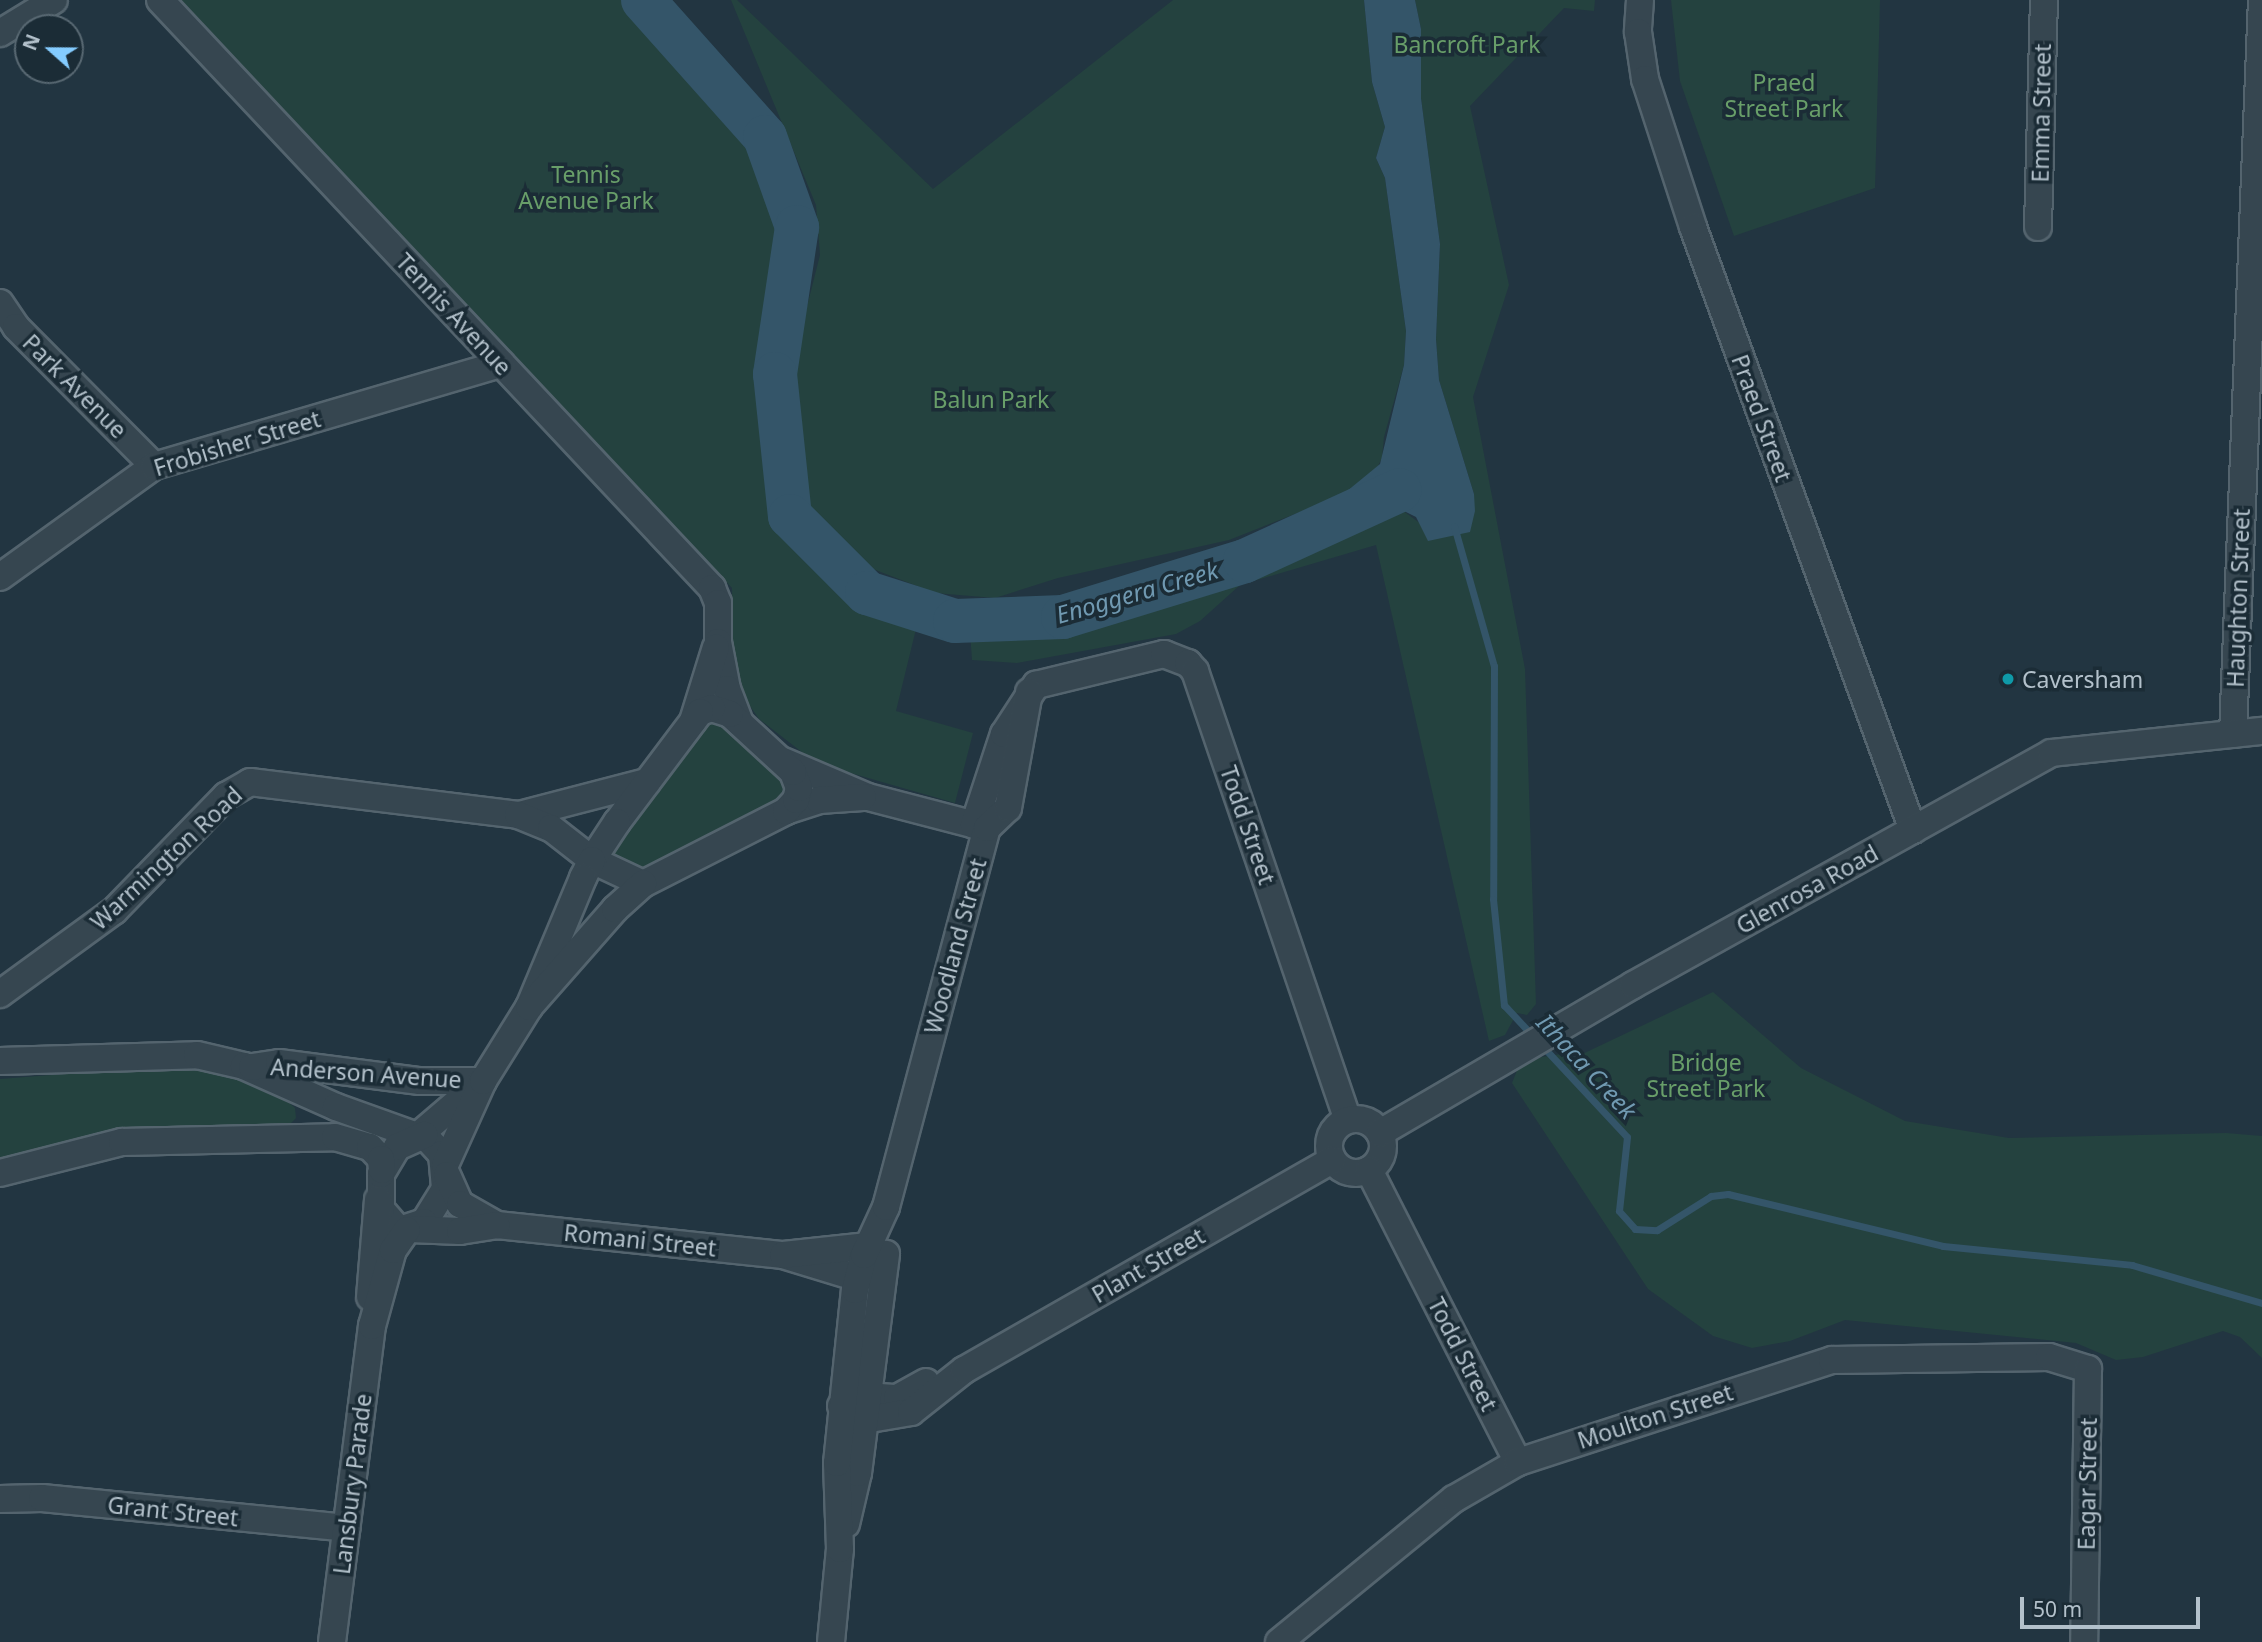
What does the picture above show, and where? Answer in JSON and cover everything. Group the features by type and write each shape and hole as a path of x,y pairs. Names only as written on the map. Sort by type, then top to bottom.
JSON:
{"street":[{"path":"0,33 54,0"},
{"name":"Tennis Avenue","path":"160,0 712,588 718,603 718,642 726,689 740,723"},
{"name":"Praed Street","path":"1640,0 1643,70 1693,227 1913,830"},
{"name":"Emma Street","path":"2038,227 2044,0"},
{"name":"Haughton Street","path":"2233,734 2262,0"},
{"name":"Park Avenue","path":"0,303 16,327 154,466"},
{"name":"Frobisher Street","path":"0,577 154,466 501,364"},
{"name":"Tennis Avenue","path":"693,721 718,642"},
{"name":"Todd Street","path":"1056,678 1168,653 1195,671 1348,1119"},
{"name":"Woodland Street","path":"831,1642 839,1549 836,1477 841,1406 858,1278 868,1246 886,1208 980,826 1008,808 1029,692 1056,678"},
{"path":"0,1173 122,1142 355,1139 375,1151 381,1180 383,1215 395,1228 409,1229 436,1208 446,1170 483,1081 529,1007 592,860 693,721 712,708 727,711 793,772 799,784 796,800 786,811"},
{"name":"Glenrosa Road","path":"1380,1133 1555,1030 2051,753 2262,731"},
{"path":"778,759 868,797 980,826"},
{"name":"Warmington Road","path":"0,994 114,911 243,783 266,782 517,815 551,828 592,860"},
{"name":"Warmington Road","path":"517,815 647,782"},
{"path":"529,1007 615,909 643,884 786,811 818,800 868,797"},
{"path":"592,860 643,884"},
{"name":"Anderson Avenue","path":"0,1061 182,1053 249,1068 309,1095 418,1136"},
{"name":"Anderson Avenue","path":"249,1068 279,1063 420,1081 483,1081"},
{"path":"381,1180 397,1147 418,1136 483,1081"},
{"name":"Anderson Avenue","path":"295,1138 307,1130 315,1117 309,1095"},
{"path":"1348,1119 1366,1120 1380,1133 1382,1154 1369,1170 1348,1173 1332,1160 1330,1136 1348,1119"},
{"path":"418,1136 435,1143 446,1170"},
{"name":"Plant Street","path":"865,1408 897,1398 926,1382 964,1370 1332,1160"},
{"name":"Romani Street","path":"446,1170 460,1204 497,1225"},
{"name":"Todd Street","path":"1369,1170 1518,1462"},
{"name":"Lansbury Parade","path":"372,1326 370,1267 381,1180"},
{"name":"Woodland Street","path":"839,1549 858,1473 884,1267 886,1208"},
{"name":"Romani Street","path":"409,1229 460,1231 497,1225 783,1255 858,1278"},
{"name":"Lansbury Parade","path":"332,1642 372,1326 393,1250 409,1229"},
{"path":"858,1278 884,1267 868,1246"},
{"name":"Romani Street","path":"783,1255 868,1246"},
{"name":"Moulton Street","path":"1279,1642 1454,1499 1518,1462 1832,1360 2049,1357 2088,1369"},
{"name":"Eagar Street","path":"2084,1642 2088,1369"},
{"path":"841,1406 865,1408"},
{"name":"Grant Street","path":"0,1499 42,1498 347,1528"}],"green space":[{"name":"Tennis Avenue Park","path":"181,0 643,0 765,137 797,227 775,374 790,516 867,593 955,621 916,629 896,711 973,733 955,803 816,763 759,719 739,690 733,669 732,588"},
{"name":"Balun Park","path":"731,0 737,0 933,189 1173,0 1364,0 1372,82 1385,127 1376,158 1385,178 1406,331 1404,365 1384,437 1382,458 1375,472 1353,491 1229,540 1058,578 995,598 935,593 873,569 832,544 801,502 798,475 801,426 794,358 820,255 816,205"},
{"name":"Bancroft Park","path":"1415,0 1595,0 1594,11 1564,8 1470,106 1509,285 1473,397 1525,669 1536,1004 1527,1015 1517,1013 1505,1035 1489,1041 1376,545 1240,585 1200,621 1176,634 1017,663 972,660 970,632 1049,627 1234,571 1378,510 1402,510 1421,524 1474,494 1439,380 1436,339 1440,244 1421,98 1421,29"},
{"name":"Praed Street Park","path":"1671,0 1880,0 1875,188 1734,236 1680,81"},
{"path":"716,718 786,778 784,800 641,871 615,857 615,844 693,729"},
{"name":"Bridge Street Park","path":"1713,992 1801,1068 1905,1121 2009,1138 2226,1133 2262,1136 2262,1358 2240,1337 2223,1331 2143,1357 2116,1360 2076,1343 1845,1320 1790,1341 1752,1348 1713,1336 1648,1289 1512,1083 1518,1068 1541,1057 1561,1054 1574,1058"},
{"path":"179,1065 223,1072 256,1084 285,1099 295,1108 296,1118 291,1123 135,1131 0,1166 0,1079"}],"water":[{"path":"1364,0 1415,0 1421,29 1421,98 1440,244 1436,339 1439,380 1474,494 1475,511 1470,532 1428,541 1416,517 1402,510 1378,510 1348,522 1341,496 1380,464 1404,365 1406,331 1385,178 1376,158 1385,127 1372,82"}],"waterway":[{"name":"Enoggera Creek","path":"643,0 765,137 797,227 775,374 790,516 867,593 955,621 1063,617 1245,561 1400,490"},
{"name":"Ithaca Creek","path":"1454,526 1494,666 1493,899 1504,1005 1627,1137 1619,1211 1635,1229 1657,1230 1711,1196 1728,1194 1943,1246 2132,1265 2262,1303"}],"place":[{"name":"Caversham","path":"2008,679"}]}
